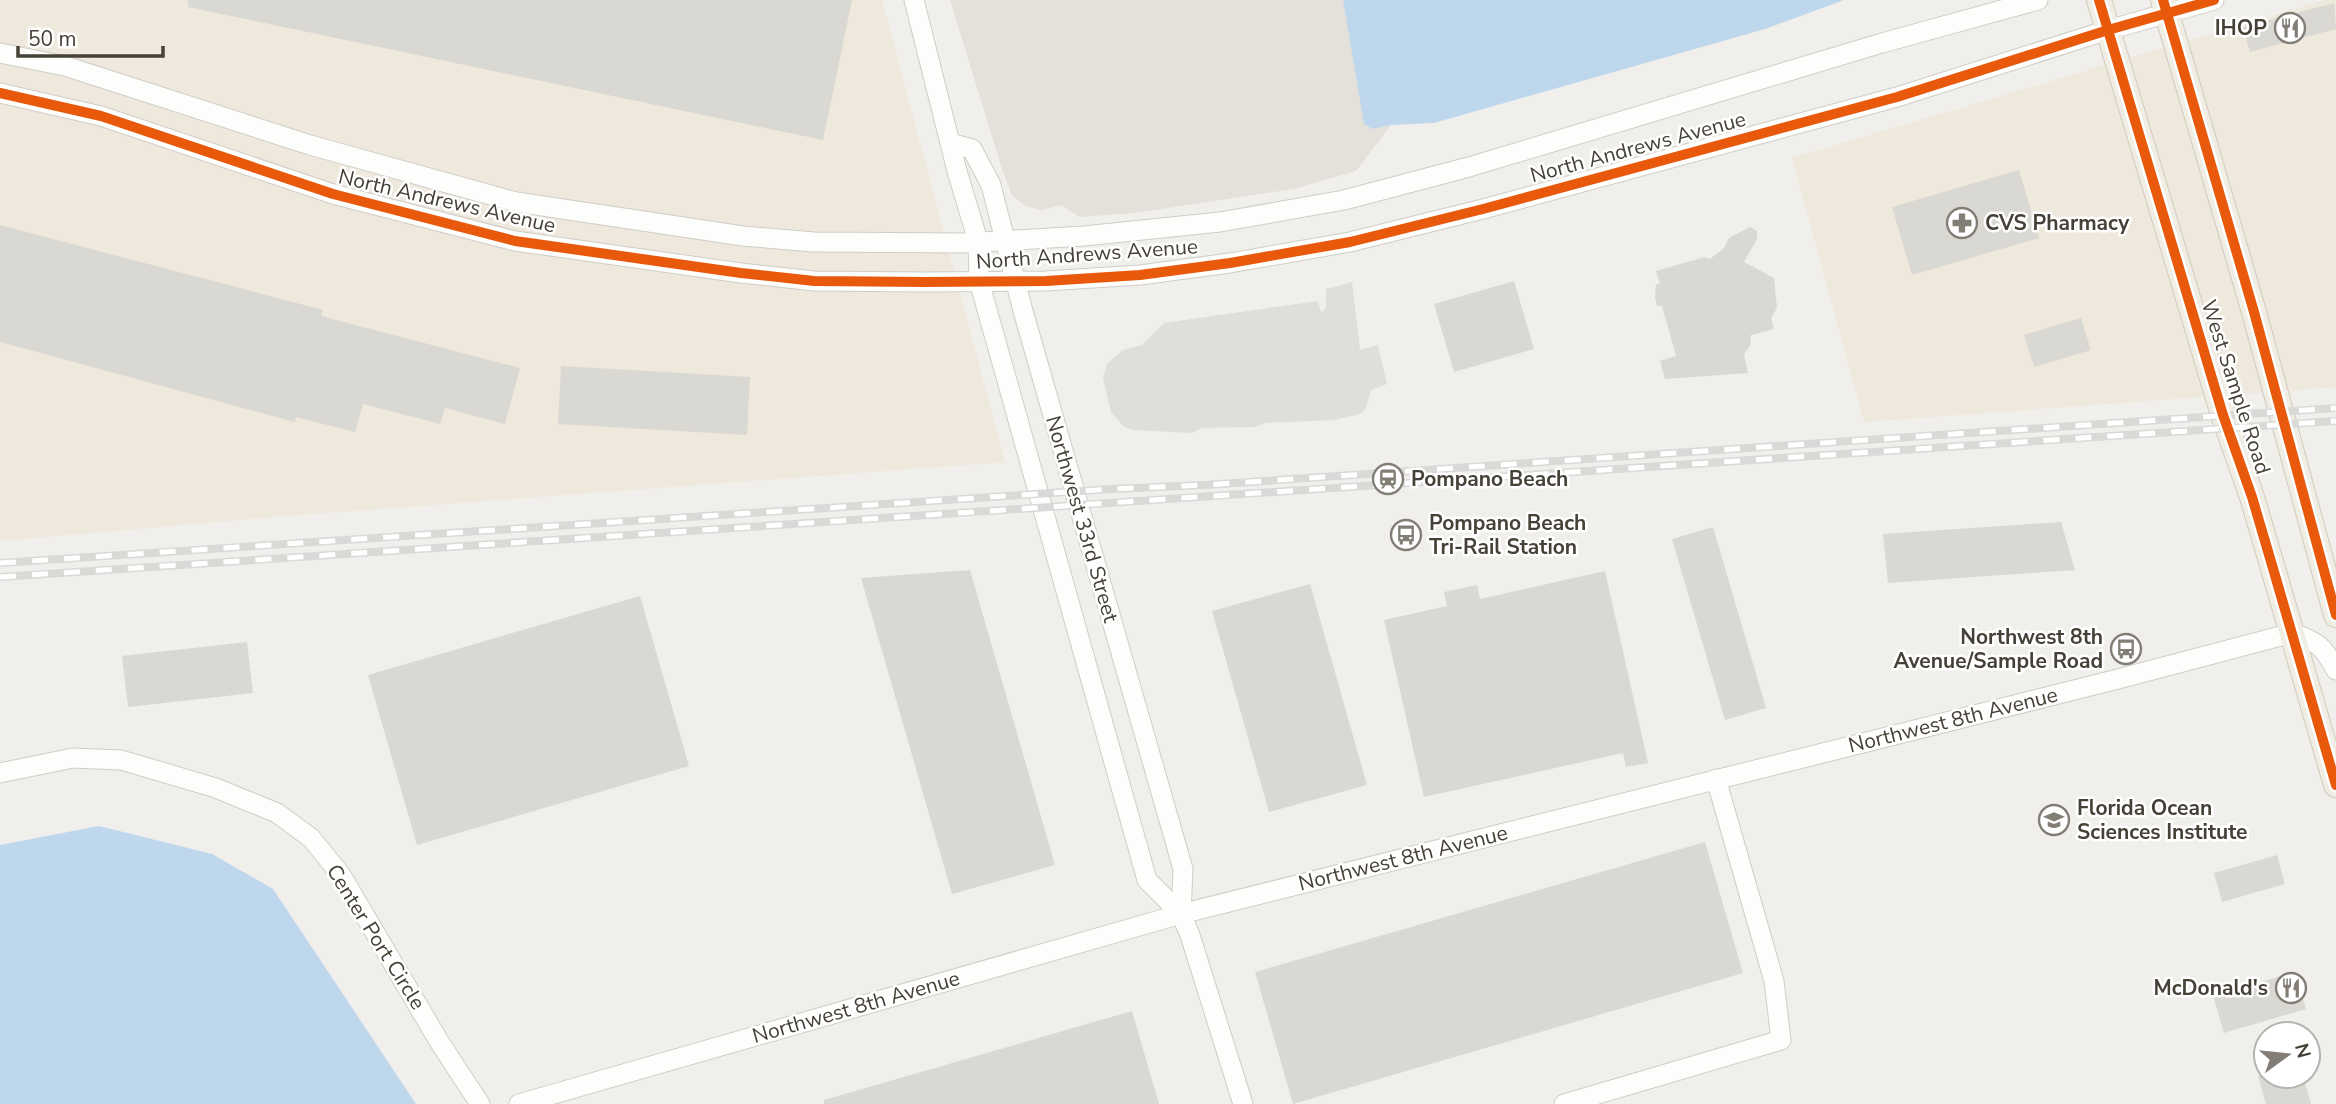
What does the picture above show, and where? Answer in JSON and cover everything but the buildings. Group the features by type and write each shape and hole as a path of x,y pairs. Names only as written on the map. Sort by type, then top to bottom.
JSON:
{"main road":[{"name":"West Sample Road","path":"2099,0 2215,391 2252,497 2336,785"},
{"name":"West Sample Road","path":"2165,7 2248,292 2336,615"}],"street":[{"name":"Northwest 33rd Street","path":"914,0 978,241 979,281 1147,880 1181,914 1244,1104"},
{"name":"North Andrews Avenue","path":"0,53 65,66 310,145 516,202 743,236 827,242 921,244 1084,236 1220,222 1343,200 1469,167 1882,43 2038,0"},
{"name":"North Andrews Avenue","path":"0,93 101,116 333,194 515,241 814,281 1046,281 1140,275 1230,263 1350,242 1483,209 1897,97 2108,30 2165,7 2214,0"},
{"name":"Northwest 33rd Street","path":"950,143 972,149 991,185 1014,281 1183,869 1181,914"},
{"path":"2292,634 2311,639 2327,651 2336,670"},
{"name":"Northwest 8th Avenue","path":"519,1104 1181,914 2292,634"},
{"name":"Center Port Circle","path":"0,773 73,758 121,760 216,788 277,813 312,838 341,875 440,1043 480,1104"},
{"path":"1564,1104 1781,1040 1774,981 1716,779"}],"shaded area":[{"path":"0,0 882,0 1005,462 285,516 0,541"},
{"path":"950,0 1343,0 1373,129 1391,125 1356,171 1294,189 1134,213 1079,217 1062,205 1042,210 1025,206 1012,195 1003,172"},
{"path":"2325,0 2336,0 2336,387 1864,422 1792,158"},
{"path":"1352,282 1360,350 1378,345 1387,384 1371,390 1366,408 1360,414 1335,420 1266,423 1255,427 1202,428 1191,433 1133,430 1124,427 1111,412 1103,378 1107,364 1123,350 1142,345 1164,323 1318,301 1321,312 1326,308 1326,289"}],"water":[{"path":"1343,0 1844,0 1765,29 1434,123 1391,125 1373,129 1364,124"},
{"path":"99,826 212,854 273,889 416,1104 0,1104 0,845"}],"railway":[{"path":"0,563 2336,408"},
{"path":"0,577 2336,421"}],"cycle path":[{"path":"2099,0 2223,415 2252,497 2336,785"},
{"path":"2163,0 2254,312 2336,615"},
{"path":"0,93 101,116 333,194 515,241 814,281 1046,281 1140,275 1230,263 1350,242 1483,209 1897,97 2108,30 2214,0"}],"place":[{"name":"IHOP","path":"2290,28"},
{"name":"CVS Pharmacy","path":"1962,223"},
{"name":"Pompano Beach","path":"1388,479"},
{"name":"Pompano Beach Tri-Rail Station","path":"1406,535"},
{"name":"Northwest 8th Avenue/Sample Road","path":"2126,649"},
{"name":"Florida Ocean Sciences Institute","path":"2054,820"},
{"name":"McDonald's","path":"2291,988"}]}
